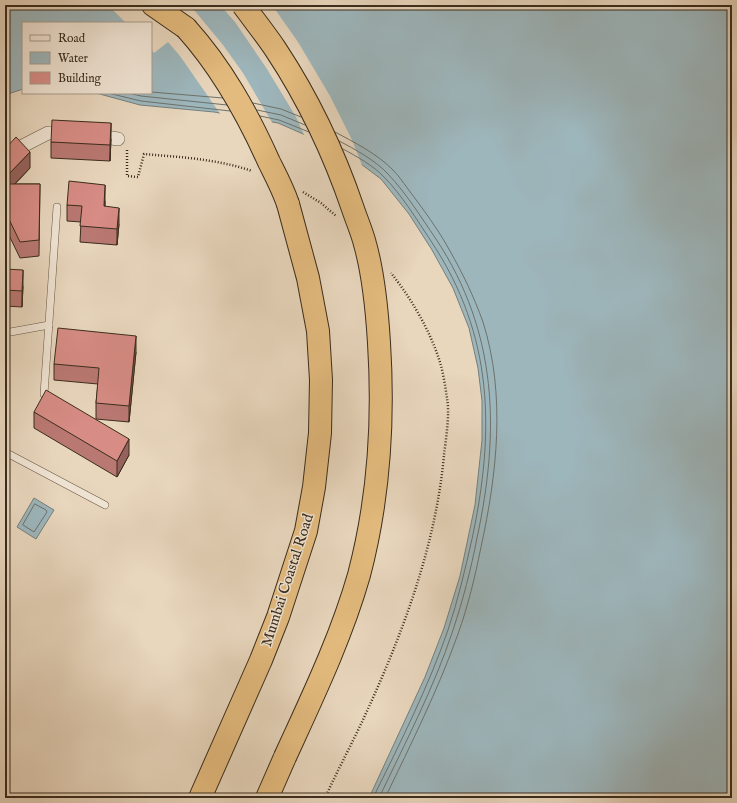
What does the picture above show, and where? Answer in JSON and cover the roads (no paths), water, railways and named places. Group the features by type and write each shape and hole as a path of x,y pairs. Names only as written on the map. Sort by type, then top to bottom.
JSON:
{"highway":[{"path":"153,5 186,28"},
{"name":"Mumbai Coastal Road","path":"165,5 221,71 240,103 286,197 308,278 318,332 321,380 320,433 314,487 306,531 278,617 261,660 200,798"},
{"path":"243,5 276,50 316,119 341,173 365,244 377,307 382,383 380,448 374,510 359,575 340,630 318,685 267,798"}],"street":[{"path":"5,155 48,133 85,134 118,139"}],"lane":[{"path":"44,394 57,207"},
{"path":"5,333 49,325"},
{"path":"5,452 105,505"}],"water":[{"path":"5,5 732,5 732,798 369,798 425,677 444,628 460,576 475,505 482,440 482,401 478,368 469,328 453,288 432,250 409,214 381,179 353,158 278,123 214,112 140,105 100,94 152,94 152,22 22,22 22,89 5,95"},
{"path":"34,498 54,510 36,539 17,527"}]}
